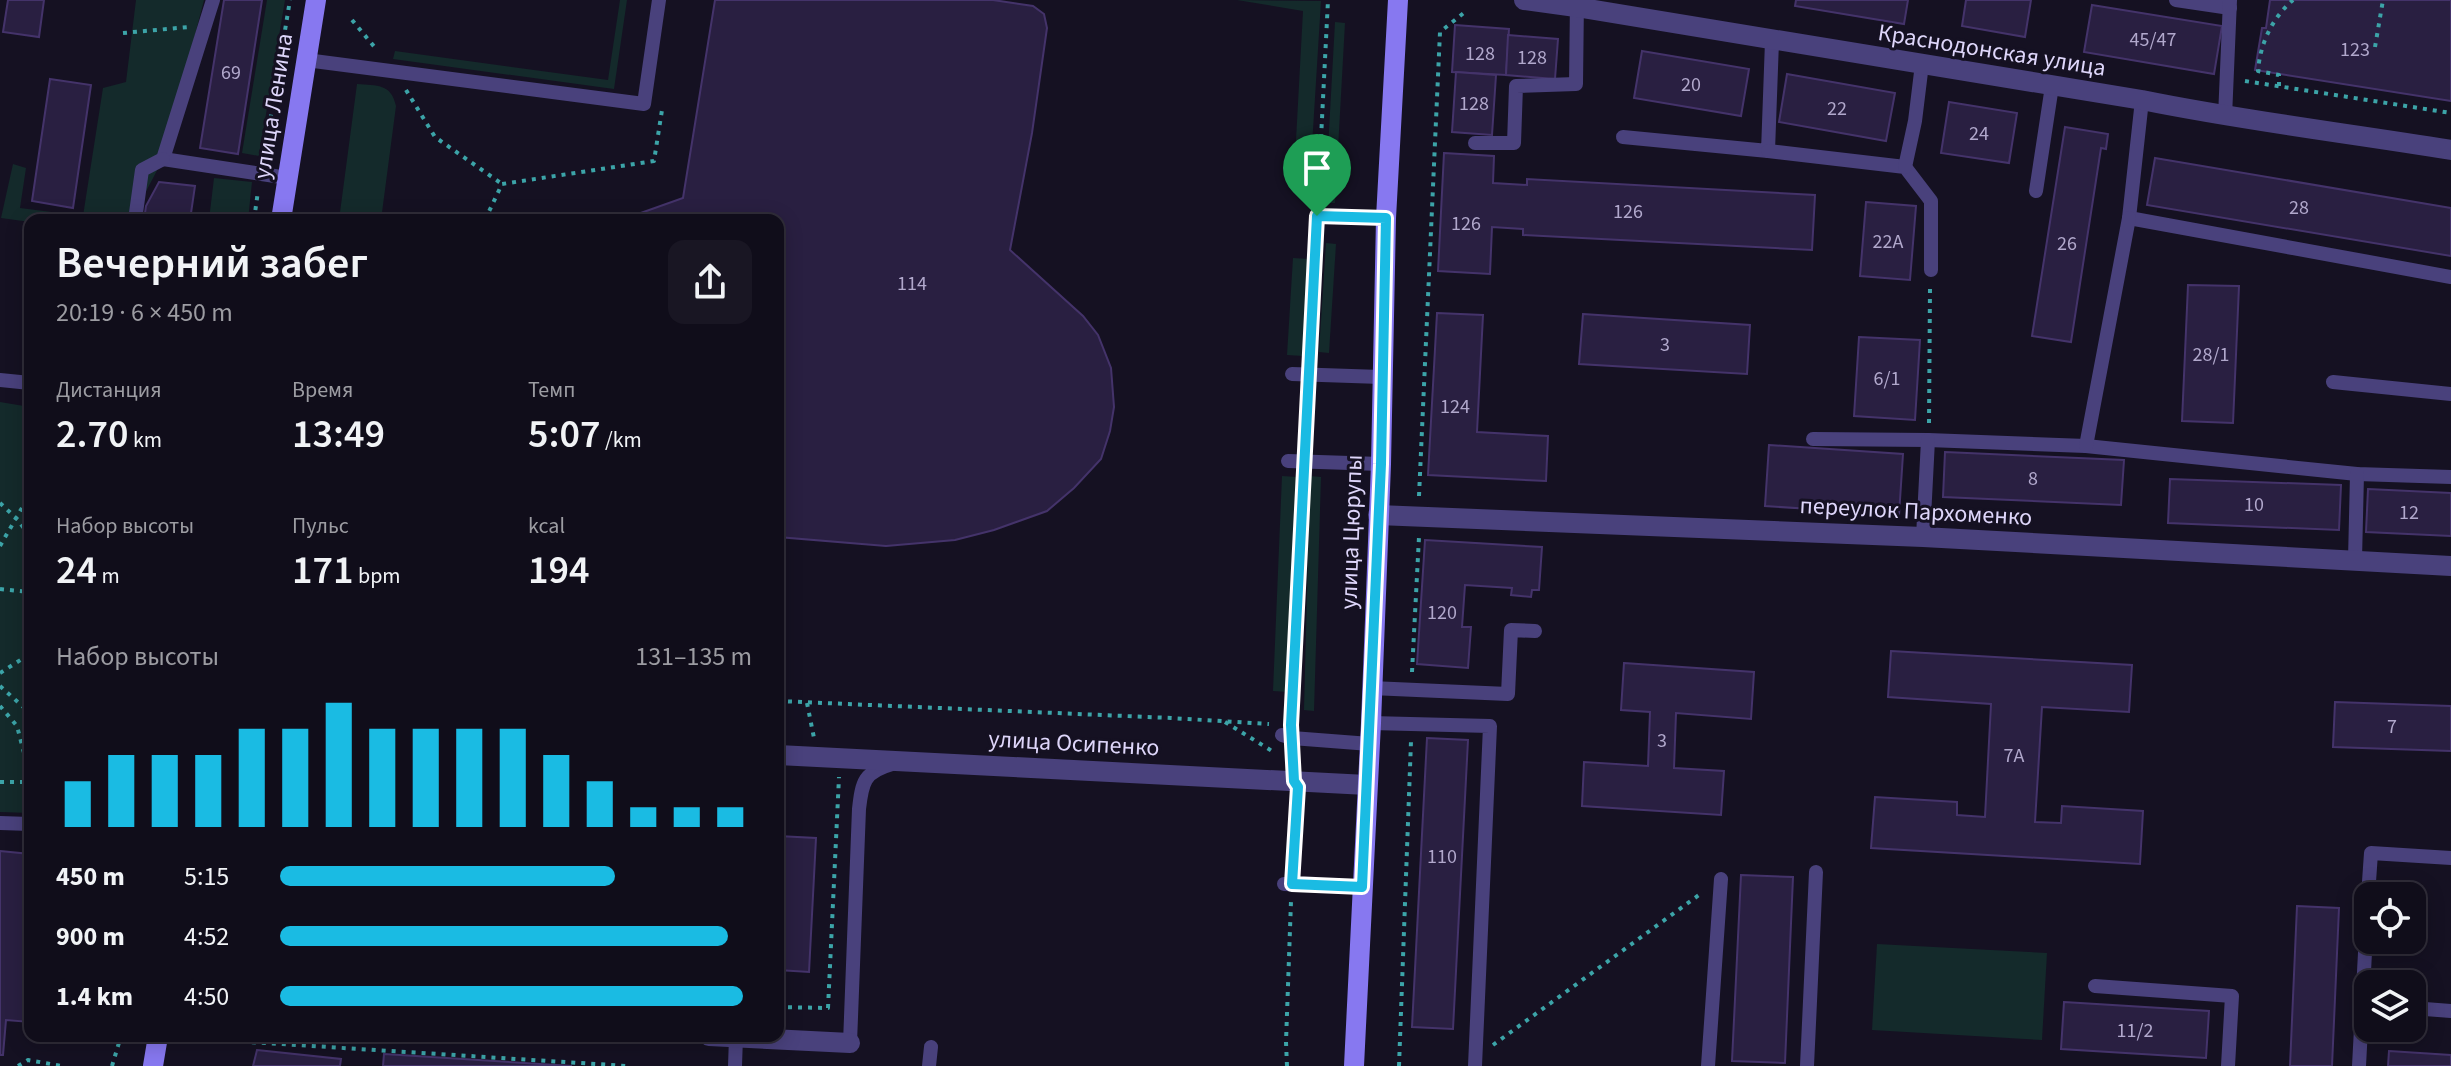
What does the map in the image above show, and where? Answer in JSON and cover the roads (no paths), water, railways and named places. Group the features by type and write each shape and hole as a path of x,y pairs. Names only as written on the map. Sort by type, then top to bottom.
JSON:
{"main road":[{"name":"улица Ленина","path":"282,214 316,0"},
{"name":"улица Цюрупы","path":"1354,1066 1381,464 1386,218 1398,0"},
{"path":"153,1066 157,1042"}],"street":[{"name":"Краснодонская улица","path":"1524,0 1576,3 1772,41 2142,100 2225,117 2339,131 2451,150"},
{"name":"переулок Пархоменко","path":"1378,515 1923,537 2451,566"},
{"name":"улица Осипенко","path":"784,755 1367,785"},
{"path":"784,1040 850,1043"}],"lane":[{"path":"163,159 213,0"},
{"path":"306,60 644,104 659,0"},
{"path":"2176,0 2230,4 2225,117"},
{"path":"1475,143 1514,143 1516,86 1576,84 1576,3"},
{"path":"1768,151 1772,41"},
{"path":"1905,167 1922,64"},
{"path":"2036,191 2052,86"},
{"path":"2086,446 2129,218 2142,100"},
{"path":"1623,137 1905,167 1931,201 1931,270"},
{"path":"136,214 142,170 163,159 288,178"},
{"path":"1317,216 1386,218"},
{"path":"2129,218 2451,277"},
{"path":"1292,374 1381,377"},
{"path":"0,380 24,382"},
{"path":"2333,382 2451,394"},
{"path":"1813,439 2086,446 2357,474 2451,477"},
{"path":"1923,537 1928,440"},
{"path":"1296,461 1381,464"},
{"path":"2355,560 2357,474"},
{"path":"1371,688 1508,694 1511,630 1535,631"},
{"path":"1288,733 1370,734 1490,726 1476,1062"},
{"path":"850,1043 862,783 876,768 904,761"},
{"path":"0,823 24,824"},
{"path":"2369,882 2371,853 2451,858"},
{"path":"1807,1066 1816,872"},
{"path":"1708,1066 1721,879"},
{"path":"1288,884 1362,887"},
{"path":"2095,986 2232,996 2228,1066"},
{"path":"2426,1009 2451,1011"},
{"path":"735,1066 736,1042"},
{"path":"2359,1066 2361,1042"},
{"path":"929,1066 931,1047"}]}
